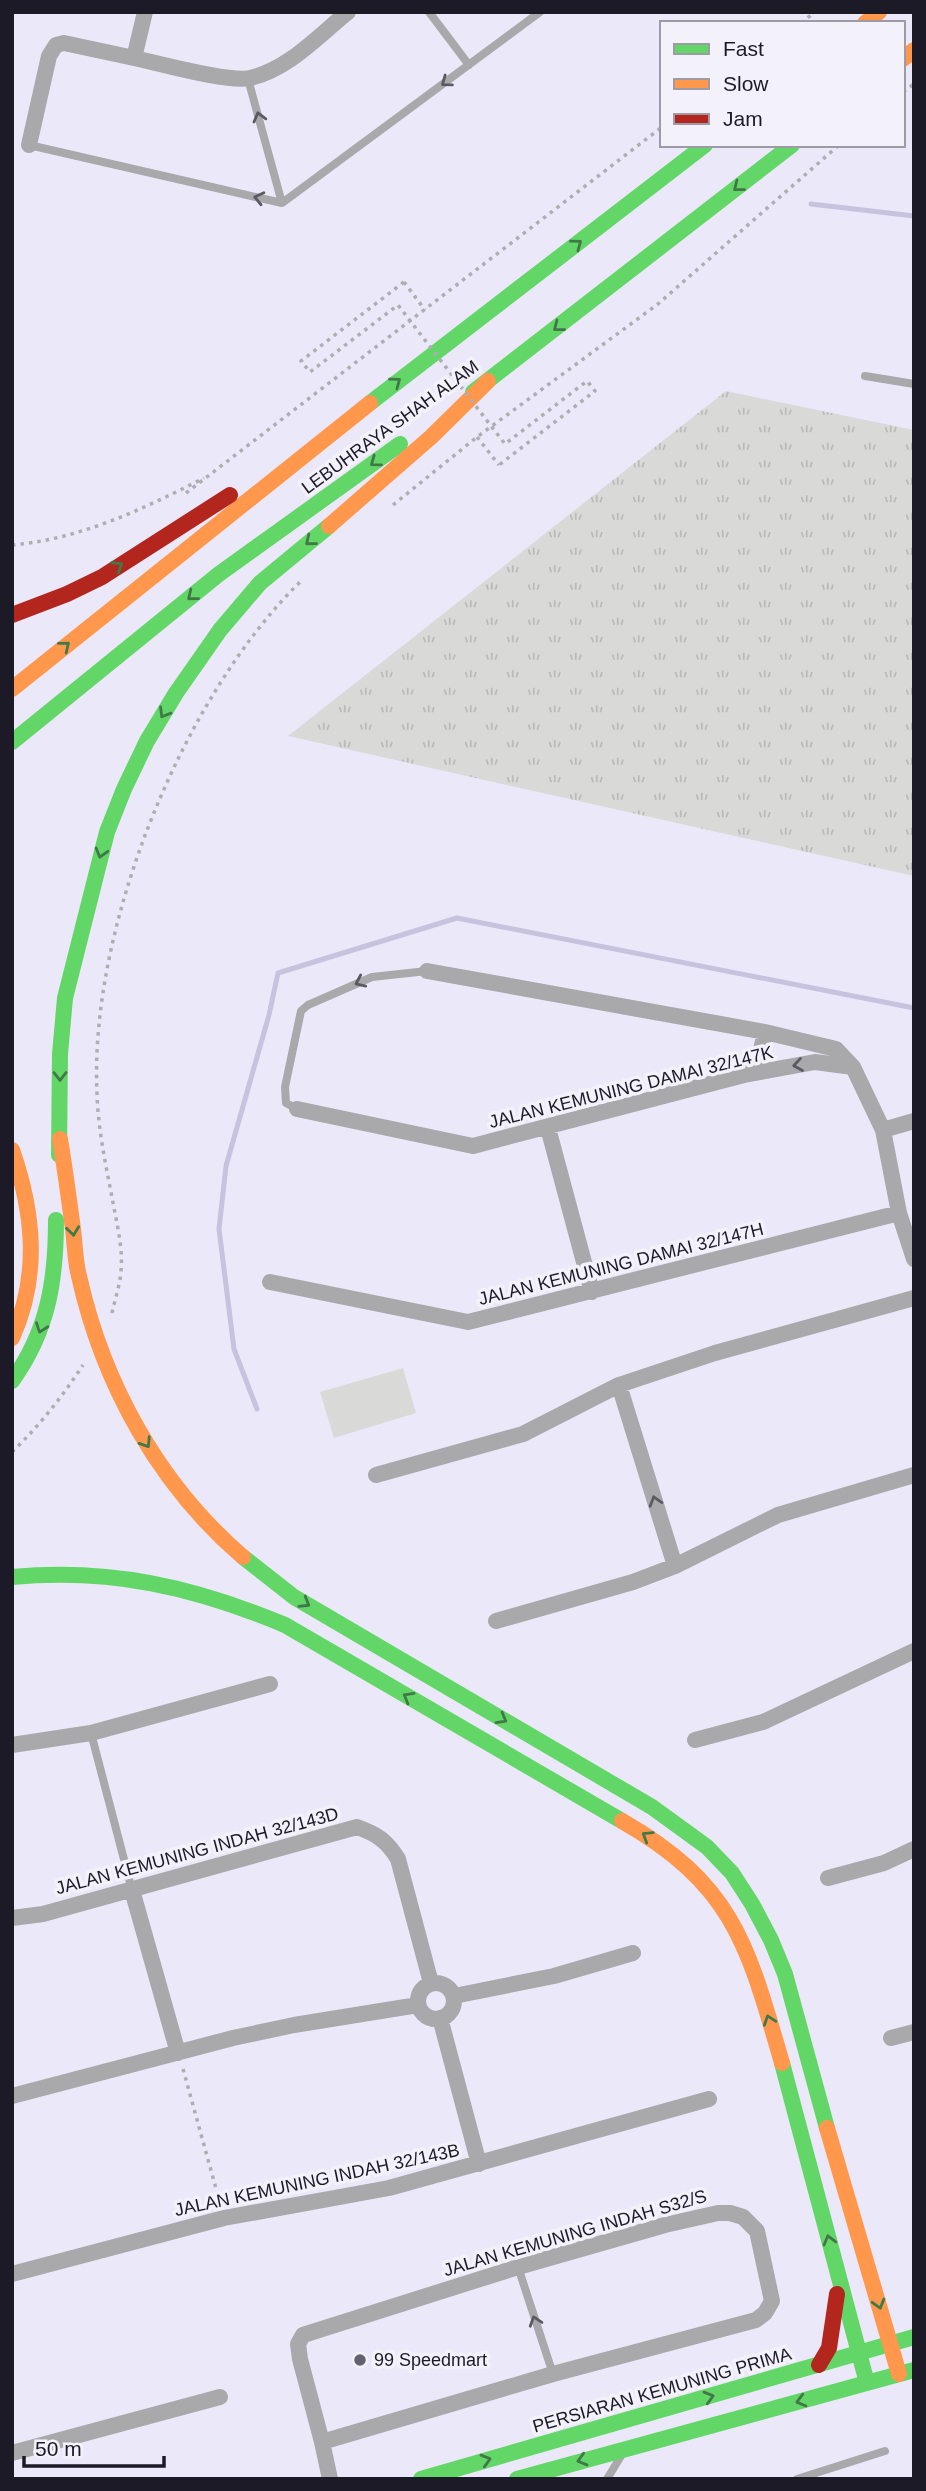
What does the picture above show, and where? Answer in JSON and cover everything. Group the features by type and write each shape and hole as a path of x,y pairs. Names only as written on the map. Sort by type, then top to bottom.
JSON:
{"main road":[{"name":"LEBUHRAYA SHAH ALAM","path":"12,689 314,446 702,147"},
{"name":"LEBUHRAYA SHAH ALAM","path":"12,742 219,574 488,381 789,147"},
{"path":"12,1381 33,1351 53,1285 57,1255 60,1054 65,998 107,832 124,789 147,741 176,693 220,630 260,583 363,498 488,381"},
{"path":"12,615 102,577 192,518 314,446"},
{"path":"60,1139 79,1279 104,1360 124,1407 148,1446 178,1488 211,1527 247,1561 294,1597 652,1807 707,1847 732,1873 765,1928 785,1974 890,2344 906,2372 626,2447 540,2476 517,2479"},
{"path":"12,1150 28,1203 32,1244 31,1269 23,1313 12,1338"},
{"path":"12,1577 86,1573 115,1576 176,1587 247,1608 285,1625 670,1850 690,1868 720,1903 744,1945 791,2095 867,2383"},
{"path":"819,2364 829,2348 838,2274"},
{"name":"PERSIARAN KEMUNING PRIMA","path":"421,2479 914,2337"}],"street":[{"path":"134,58 145,12"},
{"path":"29,145 49,56 56,45 64,43 224,77 248,79 277,68 294,57 343,14"},
{"path":"427,971 765,1032 836,1049 853,1067 883,1130 899,1213 914,1259"},
{"path":"744,1075 759,1059 765,1032"},
{"name":"JALAN KEMUNING DAMAI 32/147K","path":"297,1109 473,1146 744,1075 815,1062 853,1067"},
{"path":"883,1130 914,1121"},
{"path":"548,1128 592,1292"},
{"name":"JALAN KEMUNING DAMAI 32/147H","path":"270,1282 468,1322 899,1213"},
{"path":"376,1475 523,1434 619,1385 715,1353 914,1298"},
{"path":"619,1385 675,1566"},
{"path":"496,1621 634,1582 675,1566 778,1515 914,1475"},
{"path":"695,1740 763,1722 914,1651"},
{"path":"12,1745 91,1733 270,1684"},
{"name":"JALAN KEMUNING INDAH 32/143D","path":"12,1918 43,1914 357,1827 375,1833 388,1843 398,1859 431,1983"},
{"path":"828,1878 884,1863 914,1849"},
{"path":"132,1889 178,2053"},
{"path":"454,1996 554,1976 633,1953"},
{"path":"431,1983 443,1983 452,1990 454,1996 451,2012 440,2018 424,2015 418,2005 422,1989 431,1983"},
{"path":"12,2096 233,2038 418,2005"},
{"path":"440,2018 479,2164"},
{"path":"891,2038 914,2032"},
{"name":"JALAN KEMUNING INDAH 32/143B","path":"12,2274 224,2218 389,2188 709,2099"},
{"name":"JALAN KEMUNING INDAH S32/S","path":"322,2442 553,2374 756,2320 765,2313 772,2301 757,2231 743,2217 730,2213 718,2213 665,2225 518,2267 303,2335 298,2344 300,2359 330,2479"},
{"path":"12,2454 220,2397"}],"lane":[{"path":"429,12 469,65"},
{"path":"29,145 282,203 540,12"},
{"path":"248,79 282,203"},
{"path":"865,376 914,384"},
{"path":"297,1109 286,1103 285,1087 302,1011 372,977 427,971"},
{"path":"91,1733 132,1889"},
{"path":"518,2267 553,2374"},
{"path":"607,2479 626,2447"},
{"path":"797,2479 885,2451"}],"path":[{"path":"181,497 660,129"},
{"path":"384,512 477,438 658,304 837,147"},
{"path":"425,310 404,282 301,361 310,373 398,305 505,444 587,381 596,391 499,465 477,438"},
{"path":"12,545 92,529 148,507 214,473"},
{"path":"111,1318 121,1271 121,1244 98,1122 96,1089 98,1027 120,907 161,797 197,721 232,666 280,602 308,575"},
{"path":"12,1452 36,1429 64,1395 88,1357"},
{"path":"178,2053 224,2218"}],"green space":[{"path":"726,391 914,430 914,876 288,736"},
{"path":"403,1368 416,1413 334,1438 320,1392"}],"waterway":[{"path":"811,204 914,216"},
{"path":"257,1409 234,1349 219,1229 226,1166 269,1015 278,973 457,918 914,1008"}],"traffic: fast":[{"path":"370,403 702,147"},
{"path":"473,392 789,147"},
{"path":"12,742 219,574 400,444"},
{"path":"59,1155 60,1054 65,998 107,832 124,789 147,741 176,693 220,630 260,583 329,526"},
{"path":"12,1381 34,1343 48,1305 54,1264 56,1220"},
{"path":"243,1557 294,1597 652,1807 707,1847 732,1873 771,1940 785,1974 827,2128"},
{"path":"12,1577 84,1575 152,1583 218,1600 285,1625 622,1821"},
{"path":"782,2063 867,2383"},
{"path":"421,2479 914,2337"},
{"path":"517,2479 914,2370"}],"traffic: slow":[{"path":"868,21 879,12"},
{"path":"905,57 914,50"},
{"path":"329,526 431,437 488,381"},
{"path":"12,689 370,403"},
{"path":"60,1139 78,1270 89,1316 119,1393 138,1430 185,1498 243,1557"},
{"path":"12,1150 25,1197 31,1244 27,1291 12,1338"},
{"path":"622,1821 660,1845 689,1869 713,1895 731,1922 758,1985 782,2063"},
{"path":"827,2128 899,2374"}],"traffic: jam":[{"path":"12,615 102,577 230,495"},
{"path":"819,2365 829,2348 837,2294"}],"place":[{"name":"99 Speedmart","path":"360,2360"}]}
